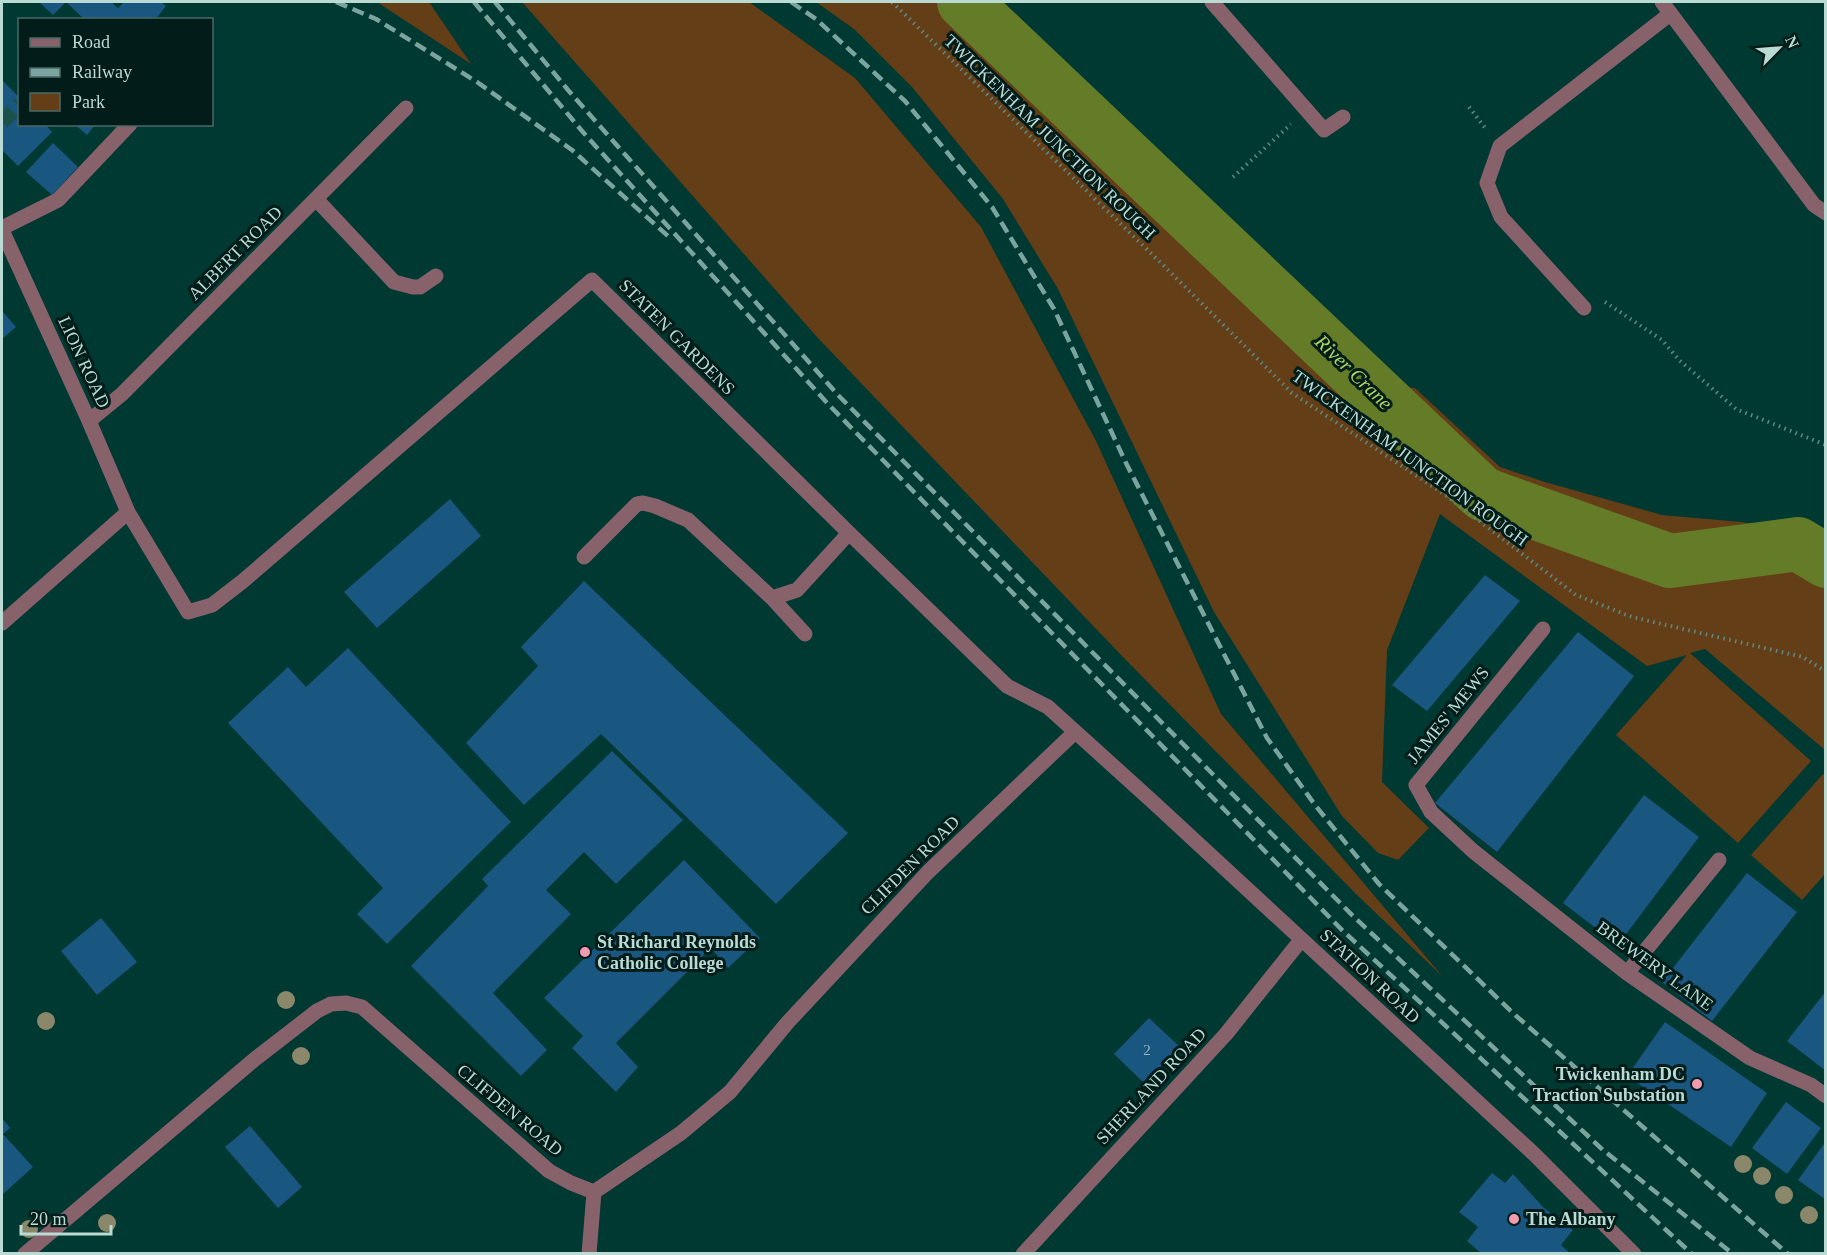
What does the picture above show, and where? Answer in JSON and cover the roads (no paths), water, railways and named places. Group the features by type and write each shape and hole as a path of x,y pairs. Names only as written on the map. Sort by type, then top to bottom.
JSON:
{"street":[{"path":"1217,3 1324,130 1343,117"},
{"path":"1584,308 1501,217 1487,183 1500,146 1666,8 1814,205 1826,213"},
{"name":"ALBERT ROAD","path":"89,421 122,394 406,108"},
{"path":"2,229 58,200 128,126"},
{"path":"316,199 394,282 413,287 420,286 436,276"},
{"name":"LION ROAD","path":"2,229 128,512"},
{"name":"STATEN GARDENS","path":"128,512 188,612 212,605 592,280 1007,686 1048,707 1074,732"},
{"path":"584,557 637,504 643,503 688,520 772,598 806,634"},
{"path":"2,623 128,512"},
{"path":"772,598 797,590 849,533"},
{"name":"JAMES' MEWS","path":"1473,851 1431,812 1416,785 1543,628"},
{"name":"STATION ROAD","path":"1074,732 1153,802 1534,1154 1634,1254"},
{"name":"CLIFDEN ROAD","path":"25,1254 255,1059 317,1011 331,1004 362,1007 549,1171 594,1192 681,1133 730,1092 788,1022 928,872 1074,732"},
{"name":"BREWERY LANE","path":"1473,851 1627,973 1750,1058 1811,1085 1826,1096"},
{"path":"1627,973 1719,860"},
{"name":"SHERLAND ROAD","path":"1023,1254 1226,1034 1301,940"},
{"path":"589,1254 594,1192"}],"waterway":[{"name":"River Crane","path":"964,2 1483,494 1670,561 1798,544 1826,561"}],"tunnel":[{"path":"2,122 18,106"}],"railway":[{"path":"336,2 376,19 477,82 572,150 669,237"},
{"path":"474,2 582,131 829,405 1341,929 1692,1254"},
{"path":"495,2 568,90 838,395 1354,917 1603,1150 1733,1254"},
{"path":"791,2 816,19 905,101 992,207 1054,309 1126,463 1267,738 1315,805 1379,884 1514,1014 1788,1254"}],"place":[{"name":"St Richard Reynolds Catholic College","path":"585,952"},
{"name":"Twickenham DC Traction Substation","path":"1697,1084"},
{"name":"The Albany","path":"1514,1219"}]}
